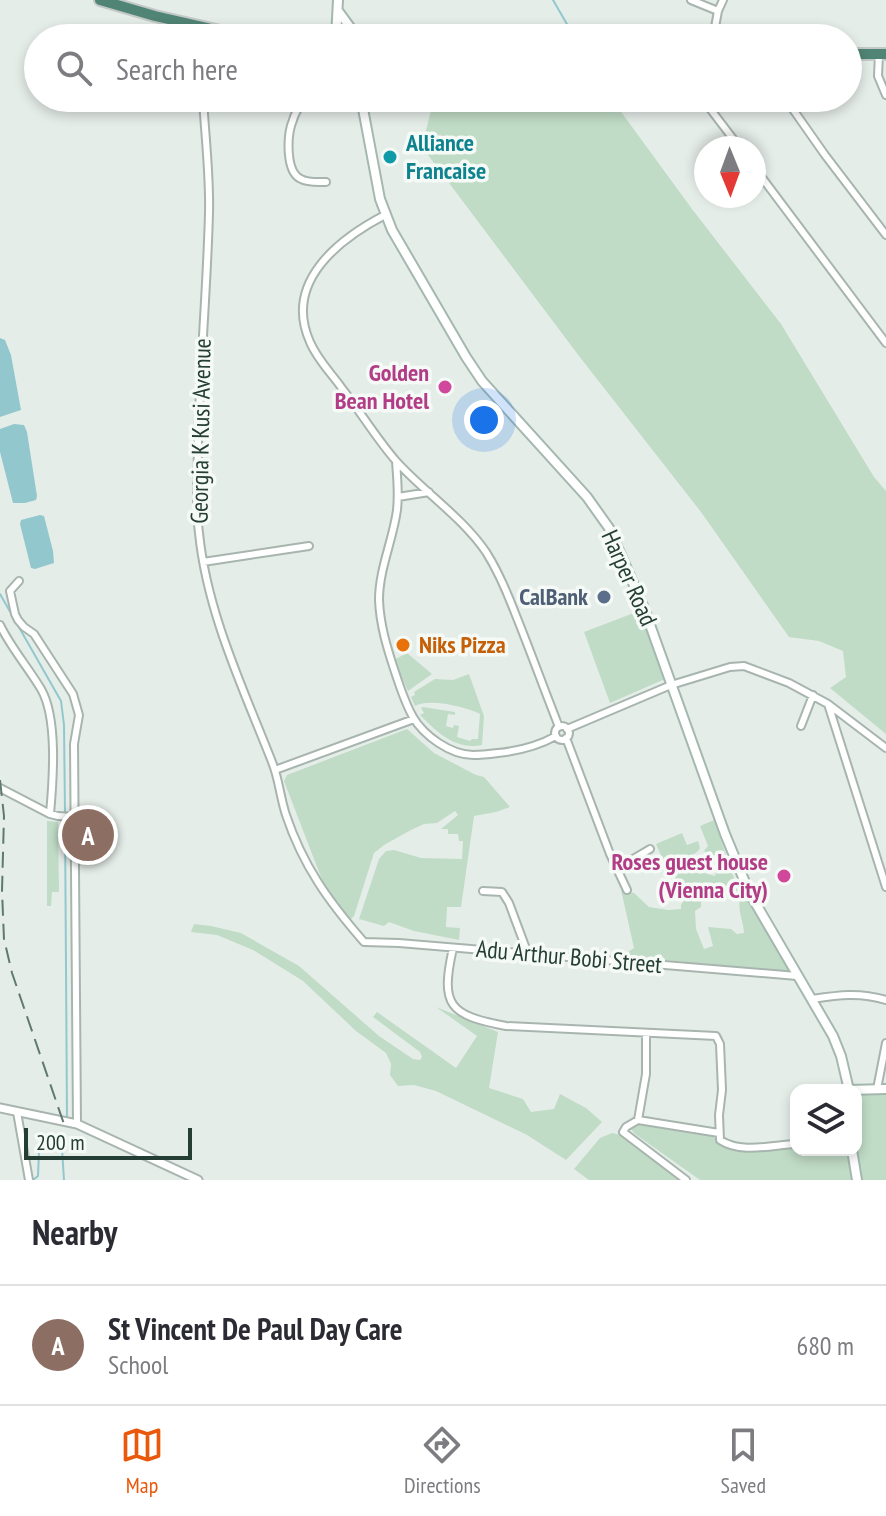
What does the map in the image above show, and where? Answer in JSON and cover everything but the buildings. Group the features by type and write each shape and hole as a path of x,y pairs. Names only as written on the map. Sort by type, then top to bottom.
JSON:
{"highway":[{"path":"105,1 177,24"},
{"path":"862,54 883,54"}],"main road":[{"path":"337,24 338,0"},
{"path":"338,11 348,24"},
{"name":"Harper Road","path":"364,112 385,215 449,328 482,381 587,497 609,528 644,608 749,892 833,1036 848,1084"},
{"path":"853,1156 857,1180"}],"street":[{"path":"691,0 718,11"},
{"path":"716,24 723,0"},
{"path":"883,54 878,76 886,95"},
{"name":"Georgia K Kusi Avenue","path":"204,112 209,208 197,505 203,562 230,657 275,770 284,811 302,856 318,885 349,925"},
{"path":"297,112 289,133 289,161 301,180 326,182"},
{"path":"713,112 731,136"},
{"path":"795,112 886,235"},
{"path":"766,183 886,343"},
{"path":"385,215 361,228 318,265 308,286 304,305 304,323 311,345 396,461 462,524 492,561 563,728 568,733 566,738 627,890"},
{"path":"396,461 398,497 379,597 386,647 414,719 425,732 446,747 457,753 472,755 526,748 556,736"},
{"path":"398,497 429,492"},
{"path":"203,562 309,546"},
{"path":"19,581 10,591 15,614 24,627 34,634 61,674 77,708 71,817 77,1124"},
{"path":"0,625 45,697 49,712 53,763 50,814"},
{"path":"556,736 556,730 671,685 730,667 744,666 813,695 886,748"},
{"path":"801,726 813,695"},
{"path":"828,704 886,887"},
{"path":"275,770 414,719"},
{"path":"556,736 566,738"},
{"path":"0,788 50,814 71,817"},
{"path":"616,869 650,849"},
{"path":"483,891 502,892 528,954"},
{"name":"Adu Arthur Bobi Street","path":"349,925 364,942 797,976"},
{"path":"453,948 448,986 451,1004 458,1011 483,1021 506,1026 716,1036 722,1090 720,1140 735,1146 754,1148 790,1145"},
{"path":"812,999 845,994 886,1000"},
{"path":"638,1120 646,1074 646,1033"},
{"path":"881,1089 886,1043"},
{"path":"0,1108 77,1124 183,1177 198,1180"},
{"path":"17,1112 29,1180"},
{"path":"686,1180 623,1132 626,1127 638,1120 719,1133"}],"green space":[{"path":"621,112 781,324 874,477 886,491 886,734 830,688 846,677 843,651 819,641 789,637 701,512 422,147 430,114"},
{"path":"639,611 665,679 610,703 584,632"},
{"path":"407,653 432,674 408,691 394,660"},
{"path":"469,674 484,716 482,745 455,742 440,734 420,715 424,713 423,707 455,712 455,715 448,714 446,726 459,726 457,737 470,741 478,739 480,714 438,703 415,706 411,697 435,679 453,680"},
{"path":"407,729 434,753 484,777 510,807 474,816 461,907 447,907 446,927 460,928 459,940 414,931 389,922 384,926 359,919 379,859 386,851 394,850 421,858 462,859 463,841 459,841 458,834 448,834 448,829 441,829 458,815 455,811 437,823 424,824 411,830 374,853 354,916 350,920 324,885 284,781 287,775"},
{"path":"714,820 736,884 741,883 789,972 622,956 634,948 621,890 634,893 649,907 668,910 681,909 685,899 656,844 682,833 687,845 698,841 699,850 681,858 679,867 691,873 696,871 715,876 718,865 712,862 712,855 704,851 708,846 700,826","holes":["737,892 741,898 739,906 744,933 708,927 713,946 704,949 696,929 695,911 701,907 701,902"]},
{"path":"47,821 58,822 59,892 52,892 51,906 47,906"},
{"path":"194,924 241,933 299,966 379,1036 413,1059 420,1060 420,1052 373,1017 377,1012 456,1068 477,1036 436,1007 498,1032 489,1088 523,1099 531,1112 554,1109 560,1094 586,1108 602,1122 566,1160 527,1135 436,1091 414,1085 398,1086 390,1075 391,1064 386,1053 356,1031 303,981 253,950 217,935 191,932"},
{"path":"886,1093 886,1180 862,1180 858,1156 862,1156 862,1095"},
{"path":"647,1116 709,1131 718,1141 738,1151 790,1148 790,1156 848,1156 853,1180 700,1180 635,1134 630,1122"},
{"path":"612,1133 626,1136 683,1180 589,1180 574,1169 600,1138"}],"water":[{"path":"0,338 5,340 11,355 21,410 0,417"},
{"path":"14,424 24,425 27,432 37,496 36,500 25,503 13,503 0,452 0,429"},
{"path":"44,516 54,563 35,569 31,568 20,524 21,520"}],"waterway":[{"path":"553,0 567,24"},
{"path":"0,594 61,701 65,812"},
{"path":"65,819 67,1118"},
{"path":"33,1180 38,1176 39,1151 55,1136 64,1138"},
{"path":"62,1149 64,1180"}],"railway":[{"path":"0,780 4,816 4,939 12,973 65,1127"}],"place":[{"name":"Alliance Francaise","path":"390,157"},
{"name":"Golden Bean Hotel","path":"445,387"},
{"name":"CalBank","path":"604,597"},
{"name":"Niks Pizza","path":"403,645"},
{"name":"St Vincent De Paul Day Care","path":"88,835"},
{"name":"Roses guest house (Vienna City)","path":"784,876"}]}
